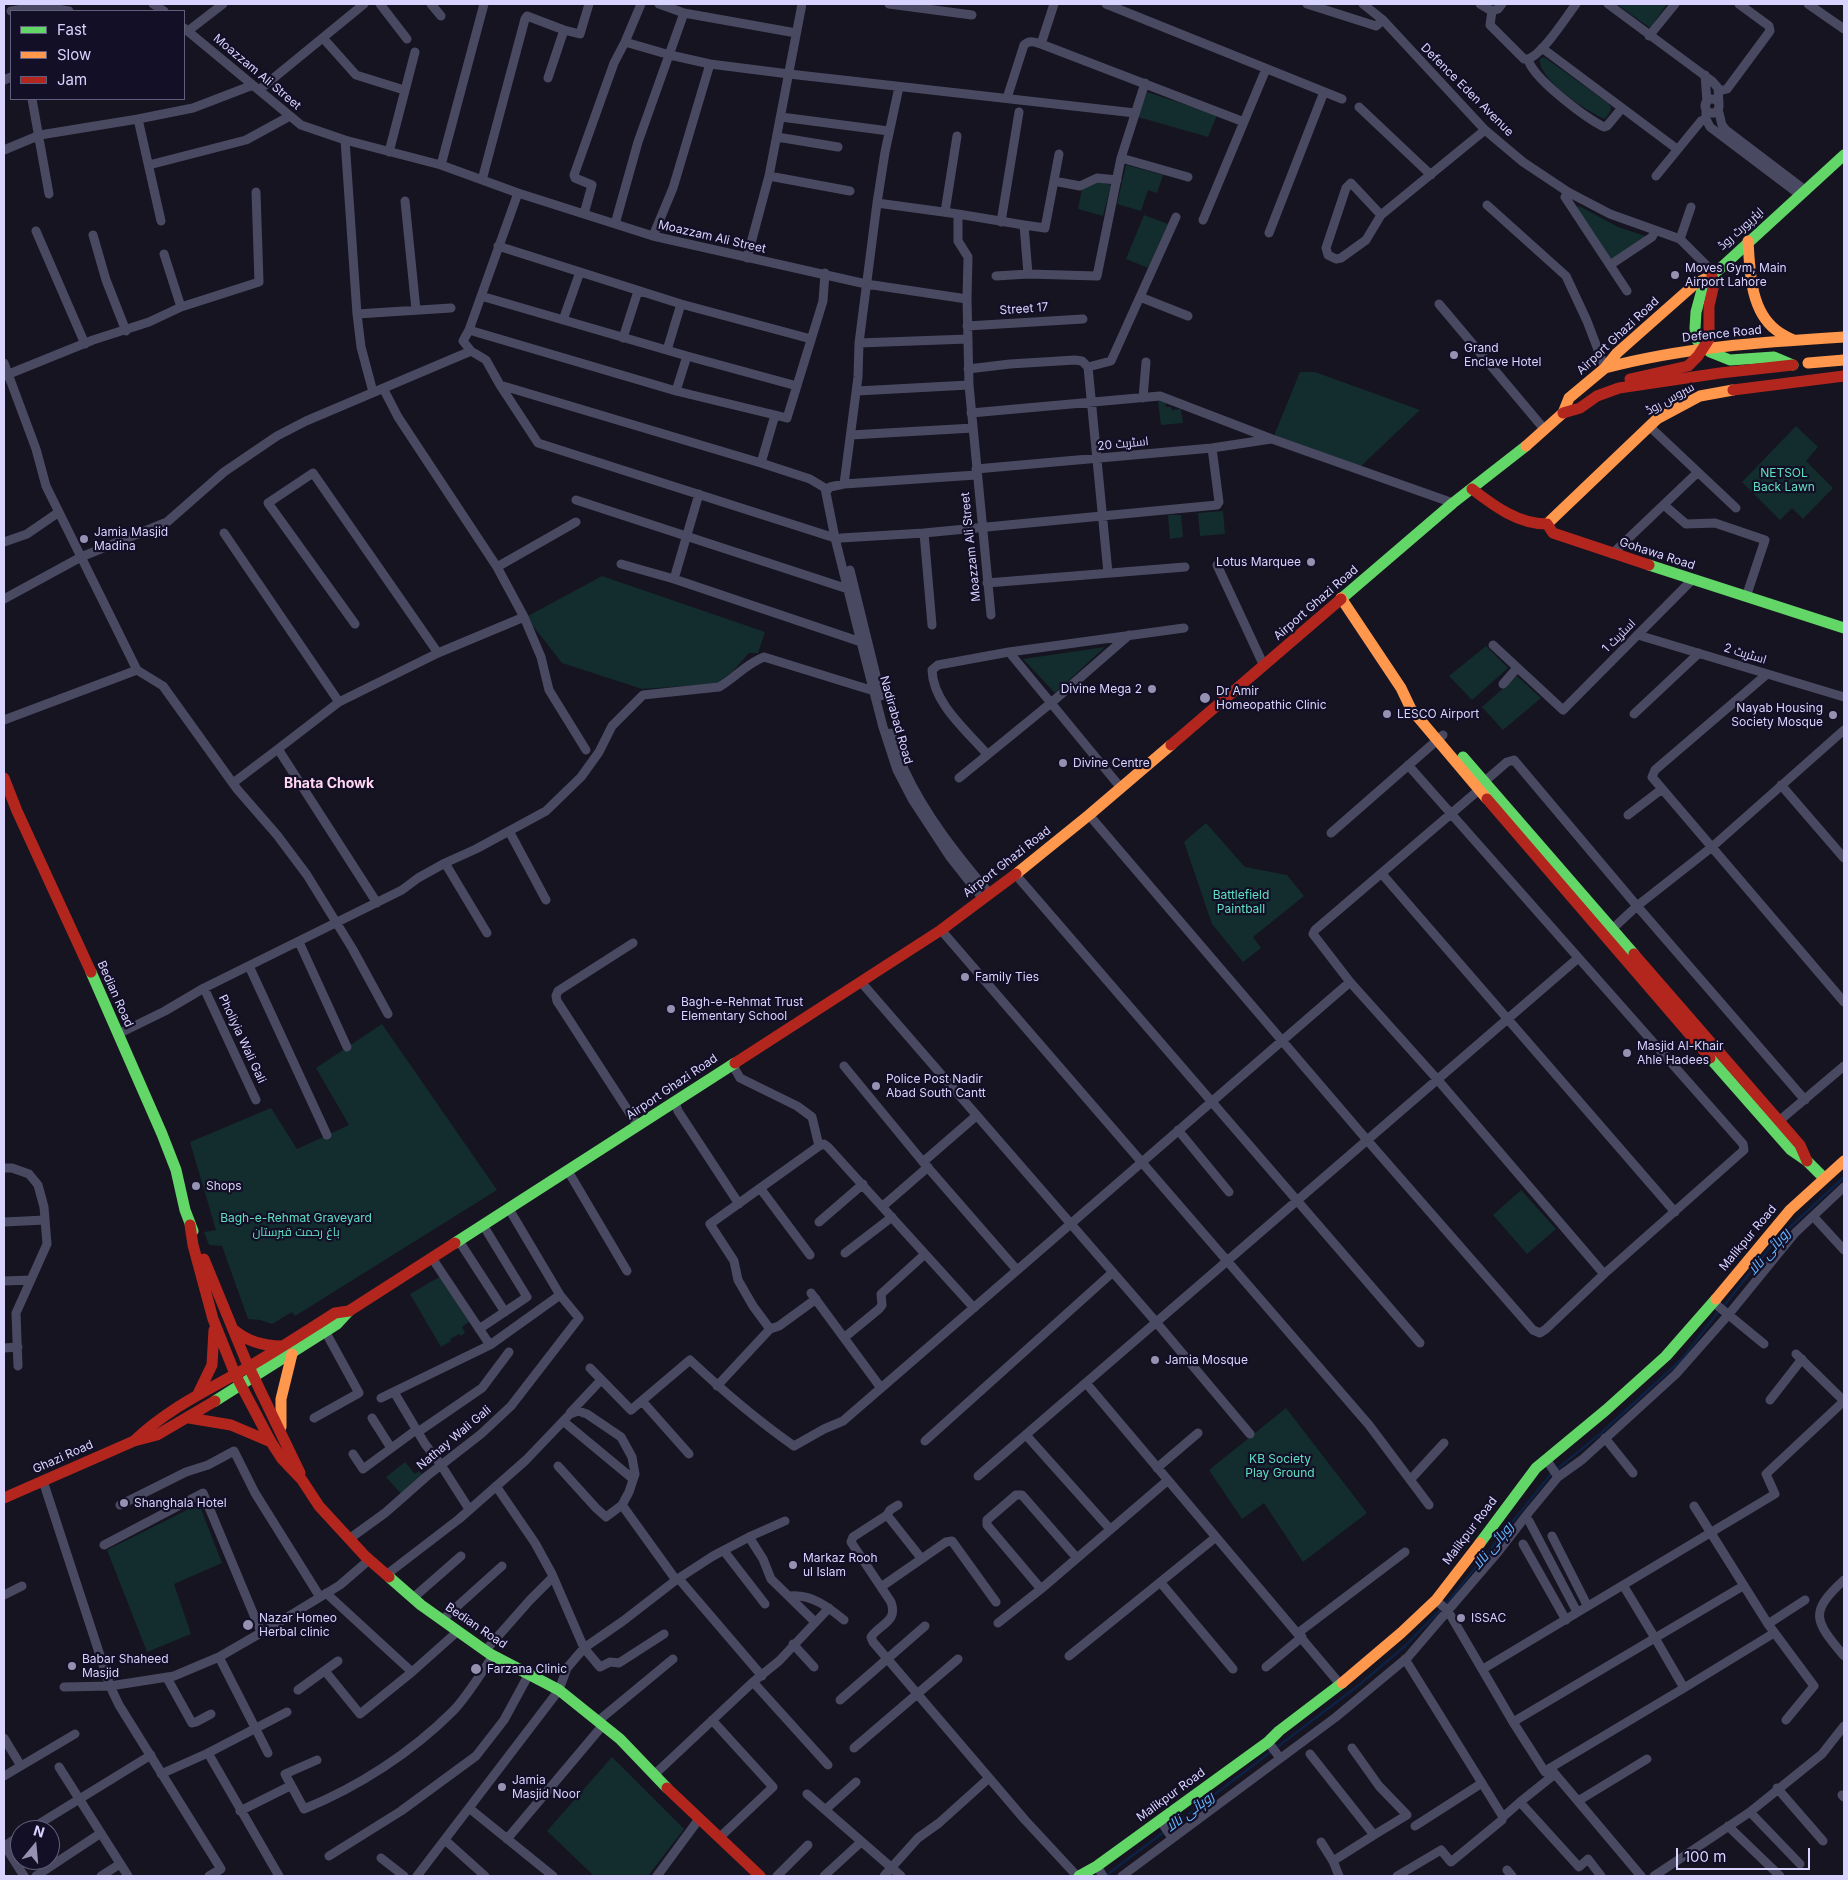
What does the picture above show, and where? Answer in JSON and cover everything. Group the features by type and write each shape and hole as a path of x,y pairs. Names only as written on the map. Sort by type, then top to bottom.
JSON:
{"main road":[{"name":"ایئرپورٹ روڈ","path":"1710,276 1844,155"},
{"path":"1748,241 1749,259 1758,306 1774,329 1793,340"},
{"path":"1710,276 1699,297 1695,328 1697,340 1705,348 1730,360 1774,356 1793,365"},
{"name":"Airport Ghazi Road","path":"251,1372 282,1346 335,1314 349,1311 861,982 941,930 1016,875 1264,666 1452,503 1545,430 1563,413 1569,398 1604,368 1617,352 1695,284 1710,276"},
{"name":"Defence Road","path":"1604,368 1636,360 1705,348 1844,337"},
{"path":"1563,413 1580,408 1622,381 1688,366 1705,348"},
{"path":"1609,391 1662,381 1844,359"},
{"name":"سروس روڈ","path":"1547,524 1657,418 1700,396 1751,387 1844,376"},
{"name":"Gohawa Road","path":"1472,489 1498,509 1538,524 1547,524 1554,533 1612,554 1844,628"},
{"path":"1341,598 1402,688 1411,709 1440,737 1482,785 1791,1150 1807,1161 1824,1178"},
{"name":"Bedian Road","path":"4,778 17,811 40,857 118,1034 172,1161 190,1225 232,1329 295,1461 302,1480 318,1506 369,1560 413,1598 489,1653 559,1690 620,1738 699,1819 760,1876"},
{"path":"4,812 17,811"},
{"path":"1609,933 1800,1145 1807,1161"},
{"name":"Malikpur Road","path":"1078,1876 1100,1871 1162,1822 1270,1744 1279,1731 1340,1684 1437,1601 1536,1468 1549,1462 1666,1356 1716,1304 1790,1210 1844,1161"},
{"name":"Bedian Road","path":"190,1225 192,1245 213,1319 235,1374 270,1442 282,1459 302,1480"},
{"path":"251,1372 292,1354 337,1324 349,1311"},
{"path":"197,1396 212,1366 214,1347 213,1319"},
{"path":"232,1329 241,1337 251,1342 282,1346"},
{"path":"282,1434 279,1419 280,1410 292,1354"},
{"name":"Ghazi Road","path":"134,1441 147,1427 197,1396 235,1374 251,1372"},
{"name":"Ghazi Road","path":"4,1498 134,1441 157,1435 189,1418 240,1385 251,1372"},
{"path":"189,1418 228,1423 250,1430 270,1442"}],"street":[{"path":"186,29 223,4"},
{"path":"4,150 40,135 193,108 256,87 323,38 364,4"},
{"path":"380,4 407,39"},
{"path":"431,4 441,16"},
{"path":"441,165 484,4"},
{"path":"482,180 525,19 527,16 580,34 589,4"},
{"path":"584,214 592,185 574,177 614,63 641,4"},
{"path":"659,4 684,13 796,33"},
{"path":"747,258 769,176 802,4"},
{"path":"889,4 924,6 972,15"},
{"path":"1041,44 1054,4"},
{"path":"1106,4 1342,99"},
{"path":"1307,4 1376,26 1383,20"},
{"name":"Defence Eden Avenue","path":"1363,4 1383,20 1485,130 1524,162 1568,192 1610,214 1680,239 1710,276"},
{"path":"1480,4 1492,11 1498,9 1502,4"},
{"path":"1492,11 1490,25 1524,59 1528,59 1533,58 1542,48 1576,4"},
{"path":"1608,4 1716,85 1719,91 1722,125 1726,130 1803,192"},
{"path":"1649,36 1675,4"},
{"path":"1719,91 1727,89 1770,31 1769,26 1739,4"},
{"path":"1808,4 1844,29"},
{"path":"19,10 40,6 63,10"},
{"path":"615,224 638,142 684,13"},
{"name":"Moazzam Ali Street","path":"186,29 301,125 345,140 441,165 518,193 653,236 747,258 826,273 866,284 968,299 969,385 990,615"},
{"path":"548,78 564,30"},
{"path":"323,38 356,75 404,90"},
{"path":"1007,98 1024,45 1032,41 1244,122"},
{"path":"625,42 710,64 1135,113"},
{"path":"1542,48 1677,149"},
{"path":"389,152 404,90 416,52"},
{"path":"1528,59 1530,66 1536,73 1569,104 1601,125 1607,126 1622,108"},
{"path":"653,236 672,188 710,64"},
{"path":"1203,220 1266,68"},
{"path":"1705,75 1706,119 1710,127 1803,192"},
{"path":"996,276 1028,274 1097,276 1121,158 1145,83"},
{"path":"500,385 810,478 825,488 826,492 830,487 844,484 857,391 859,343 877,203 889,131 899,87"},
{"path":"1269,233 1324,92"},
{"path":"32,100 40,135 49,194"},
{"path":"1706,105 1712,113 1719,106"},
{"path":"1359,107 1431,175"},
{"path":"1001,222 1020,112"},
{"path":"149,165 246,140 290,116"},
{"path":"781,117 889,131"},
{"path":"138,119 161,221"},
{"path":"1656,176 1701,120 1706,119"},
{"path":"1382,216 1351,183 1346,188 1326,248 1328,255 1336,259 1341,258 1366,240 1382,216 1485,130"},
{"path":"945,212 957,136"},
{"path":"777,138 838,147"},
{"path":"345,140 357,314 361,347 374,392"},
{"path":"877,203 1045,228 1059,154"},
{"path":"1121,158 1188,177"},
{"path":"769,176 850,191"},
{"path":"1054,181 1080,186 1097,178 1117,180"},
{"path":"6,375 84,344 126,330 181,307 259,282 256,192"},
{"path":"1568,192 1565,197 1627,290"},
{"path":"518,193 469,330 463,341 471,351 486,360 538,443 838,538 981,528 1219,504 1212,448"},
{"path":"405,201 416,310"},
{"path":"1487,205 1566,276 1587,321 1604,368"},
{"path":"1680,239 1691,207"},
{"path":"958,214 958,241 968,257 968,299"},
{"path":"1088,367 1111,361 1176,217"},
{"path":"1024,225 1028,274"},
{"path":"36,231 84,344"},
{"path":"1610,265 1652,237 1655,231"},
{"path":"92,235 106,280 126,330"},
{"path":"498,246 681,304 811,338"},
{"path":"164,254 181,307"},
{"path":"563,320 580,272"},
{"path":"469,330 676,391 787,418 823,301 826,273"},
{"path":"623,338 638,291"},
{"path":"481,296 797,386"},
{"path":"1140,297 1188,316"},
{"path":"667,350 681,304"},
{"path":"1439,304 1545,430"},
{"path":"357,314 451,308"},
{"name":"Street 17","path":"967,326 1083,318"},
{"path":"859,343 968,339"},
{"path":"4,599 81,557 167,522 224,472 277,436 471,351"},
{"path":"676,391 687,356"},
{"path":"968,369 1075,360 1082,361 1088,367 1108,573"},
{"path":"1143,398 1146,362"},
{"path":"4,363 6,375 36,449 46,486 137,670 163,686 233,783 307,875 352,948 388,1014"},
{"path":"857,391 969,385"},
{"path":"383,388 398,417 497,567 524,617 541,657 549,690 586,750"},
{"path":"971,413 1160,396 1272,439 1452,503"},
{"path":"761,463 775,415"},
{"path":"1649,426 1736,508"},
{"path":"851,435 973,428"},
{"name":"اسٹریٹ 20","path":"844,484 1212,448 1272,439"},
{"path":"1612,554 1698,472"},
{"path":"355,624 268,503 313,474 438,653"},
{"name":"Nadirabad Road","path":"826,492 888,724 896,756 897,770 912,799 950,857 986,897"},
{"path":"674,579 699,494"},
{"path":"576,500 848,589"},
{"path":"1664,505 1686,524 1715,523 1765,540 1746,597"},
{"path":"4,542 27,534 59,512"},
{"path":"497,567 576,522"},
{"path":"224,533 339,702"},
{"path":"924,533 932,626"},
{"name":"Nadirabad Road","path":"838,538 848,589 864,639 874,691 896,756"},
{"path":"621,564 864,639"},
{"path":"1217,565 1264,666"},
{"path":"987,584 1185,567"},
{"name":"اسٹریٹ 1","path":"1518,668 1564,710 1692,580"},
{"path":"233,783 339,702 438,653 524,617"},
{"path":"987,754 947,709 932,681 932,670 938,665 1009,652 1184,628"},
{"path":"959,778 1051,703 1129,635"},
{"name":"اسٹریٹ 2","path":"1638,635 1844,697"},
{"path":"1493,645 1518,668 1503,684"},
{"path":"1009,652 1121,788"},
{"path":"1634,714 1698,654"},
{"path":"118,1034 204,988 337,924 402,890 444,863 546,810 581,778 599,752 612,726 642,695 720,687 755,660 764,657 874,691"},
{"path":"4,720 137,670"},
{"path":"1767,674 1655,770 1652,777 1844,1002"},
{"path":"1609,933 1637,906 1712,846 1844,730"},
{"path":"1331,833 1440,737"},
{"path":"278,749 377,903"},
{"path":"1604,1274 1437,1079 1350,982 1314,934 1314,930 1452,814 1507,762 1514,760 1637,906 1806,1100"},
{"path":"1089,814 1367,1140 1533,1330 1540,1333 1744,1150 1743,1144 1577,959 1408,765"},
{"path":"1781,785 1844,858"},
{"path":"1628,815 1662,788"},
{"path":"509,830 546,900"},
{"path":"444,863 487,933"},
{"path":"1382,874 1675,1212"},
{"path":"1016,875 1211,1102 1298,1199 1420,1343"},
{"path":"941,930 1140,1163 1369,1425 1429,1505"},
{"path":"299,942 347,1047"},
{"path":"633,943 558,991 556,996 557,1001 638,1126"},
{"path":"978,1476 1577,959"},
{"path":"249,966 327,1135"},
{"path":"861,982 1113,1272 1250,1434"},
{"path":"590,1368 631,1410 690,1360 717,1386 765,1426 794,1446 843,1421 1350,982"},
{"name":"Pholiyia Wali Gali","path":"204,988 256,1100"},
{"path":"732,1064 740,1078 797,1106 812,1117 819,1146"},
{"path":"844,1066 1017,1270"},
{"path":"1779,1121 1844,1066"},
{"path":"675,1102 678,1111 738,1204"},
{"path":"883,1206 976,1116"},
{"path":"1178,1130 1229,1192"},
{"path":"770,1329 753,1306 738,1280 734,1261 710,1224 824,1144 863,1184 974,1308"},
{"path":"4,1168 12,1168 29,1174 38,1185 44,1207 48,1244 16,1313 18,1366"},
{"path":"568,1171 627,1271"},
{"path":"819,1222 863,1184"},
{"path":"1122,1876 1171,1836 1336,1716 1405,1659 1448,1610 1557,1476 1583,1459 1676,1374 1796,1233 1844,1187"},
{"path":"760,1188 810,1255"},
{"path":"381,1398 490,1345 560,1295 509,1209"},
{"path":"1813,1216 1844,1250"},
{"path":"845,1254 892,1217"},
{"path":"4,1222 46,1220"},
{"path":"479,1329 526,1297 483,1225"},
{"path":"459,1241 505,1312"},
{"path":"845,1337 879,1309 882,1305 880,1294 926,1254"},
{"path":"432,1258 490,1345"},
{"path":"925,1441 1113,1272"},
{"path":"4,1281 32,1280"},
{"name":"Nathay Wali Gali","path":"349,1539 385,1513 481,1434 511,1406 579,1318 560,1295"},
{"path":"717,1386 770,1329 779,1326 813,1296 881,1388"},
{"path":"1716,1304 1764,1344"},
{"path":"314,1418 359,1394 325,1331"},
{"path":"4,1348 18,1347"},
{"path":"353,1454 363,1469 391,1448 482,1388 509,1352"},
{"path":"1483,1669 1776,1494 1766,1474 1844,1401 1799,1356 1770,1400"},
{"path":"386,1575 469,1510 526,1460 601,1380"},
{"path":"1086,1383 1340,1684"},
{"path":"394,1392 417,1431 469,1510"},
{"path":"642,1401 689,1454"},
{"path":"558,1466 606,1517 622,1505 635,1474 632,1457 621,1437 587,1414 578,1411 570,1414"},
{"path":"372,1418 391,1448"},
{"path":"563,1421 633,1479"},
{"path":"1157,1468 1198,1433"},
{"path":"1026,1435 1110,1528"},
{"path":"1605,1438 1633,1472"},
{"path":"1410,1480 1444,1443"},
{"path":"120,1505 186,1472 208,1465 234,1451 255,1494 323,1595 412,1672"},
{"path":"1549,1462 1557,1476"},
{"path":"42,1481 110,1686 119,1705 221,1869 209,1876"},
{"path":"998,1623 1041,1589 1167,1481"},
{"path":"496,1486 524,1526 553,1577 584,1648 600,1667 610,1662 620,1663 664,1634"},
{"path":"104,1545 203,1493 261,1632"},
{"path":"1041,1589 987,1525 989,1517 1016,1495 1022,1495 1076,1558"},
{"path":"622,1505 677,1579 762,1676"},
{"path":"898,1505 890,1510 887,1515 852,1537 851,1542 891,1602 893,1613 891,1618 871,1637 873,1642 988,1778 1078,1876"},
{"path":"1694,1506 1768,1624 1814,1686 1786,1720"},
{"path":"887,1515 921,1558"},
{"path":"416,1876 559,1690 567,1668 584,1648 623,1621 677,1579 724,1550 785,1521"},
{"path":"1529,1521 1577,1612"},
{"path":"1552,1536 1587,1606"},
{"path":"749,1537 763,1559 771,1579 815,1622"},
{"path":"1069,1656 1216,1537"},
{"path":"881,1587 921,1558 946,1542 952,1541 996,1602"},
{"path":"1523,1544 1566,1620"},
{"path":"724,1550 764,1604"},
{"path":"1266,1667 1300,1635 1405,1552"},
{"path":"413,1598 460,1556"},
{"path":"64,1687 110,1686 167,1678 219,1656 261,1632 340,1585 369,1560"},
{"path":"442,1620 502,1566"},
{"path":"317,1760 286,1772 285,1776 305,1809 380,1771 454,1710 489,1653 530,1600 553,1577"},
{"path":"1844,1580 1824,1600 1819,1618 1822,1628 1844,1656"},
{"path":"1161,1583 1233,1669"},
{"path":"1623,1585 1684,1688"},
{"path":"4,1595 22,1586"},
{"path":"1513,1722 1743,1586"},
{"path":"790,1596 811,1598 829,1608 844,1620"},
{"path":"1768,1624 1805,1600"},
{"path":"1437,1601 1448,1610 1513,1722 1545,1772 1553,1771"},
{"path":"655,1774 753,1682 779,1661 829,1608"},
{"path":"840,1700 925,1626"},
{"path":"325,1671 360,1714 412,1672 458,1631"},
{"path":"1397,1876 1441,1850 1451,1862 1502,1820 1553,1771 1774,1633"},
{"path":"793,1644 814,1668"},
{"path":"219,1656 268,1753"},
{"path":"507,1839 601,1723 673,1659"},
{"path":"854,1748 958,1659"},
{"path":"1405,1659 1503,1817"},
{"path":"298,1690 338,1661"},
{"path":"329,1856 402,1811 476,1756 504,1720 529,1674"},
{"path":"167,1678 192,1723 211,1714"},
{"path":"753,1682 828,1765"},
{"path":"161,1774 208,1753 287,1712"},
{"path":"712,1720 773,1787 719,1838"},
{"path":"1654,1876 1667,1873 1728,1826 1750,1812 1777,1788 1822,1754 1844,1726"},
{"path":"4,1776 75,1734"},
{"path":"4,1738 21,1766"},
{"path":"1270,1744 1279,1756"},
{"path":"1333,1861 1407,1814 1379,1786 1352,1748"},
{"path":"208,1753 279,1876"},
{"path":"1310,1754 1374,1835"},
{"path":"45,1820 151,1755"},
{"path":"1578,1801 1647,1759"},
{"path":"59,1767 128,1876"},
{"path":"1553,1771 1641,1876"},
{"path":"884,1876 918,1838 946,1817 988,1778"},
{"path":"825,1810 856,1782"},
{"path":"1415,1826 1482,1783"},
{"path":"240,1811 290,1786"},
{"path":"1777,1788 1823,1841"},
{"path":"807,1794 902,1876"},
{"path":"1520,1802 1579,1867 1588,1859 1601,1876"},
{"path":"469,1808 553,1876"},
{"path":"1750,1812 1800,1864"},
{"path":"657,1876 699,1819"},
{"path":"1162,1822 1171,1836"},
{"path":"1728,1826 1780,1876"},
{"path":"36,1876 101,1833"},
{"path":"445,1840 485,1876"},
{"path":"824,1876 861,1842"},
{"path":"1321,1842 1333,1861 1339,1876"},
{"path":"777,1876 808,1845"},
{"path":"4,1846 24,1876"},
{"path":"381,1858 404,1876"},
{"path":"101,1876 120,1864"}],"green space":[{"path":"1617,4 1667,4 1650,28"},
{"path":"1544,57 1608,103 1611,107 1605,119 1565,94 1546,76 1541,67 1540,59"},
{"path":"1147,92 1217,115 1208,137 1138,117"},
{"path":"1126,165 1163,175 1157,193 1148,190 1141,211 1117,204"},
{"path":"1099,181 1111,185 1103,216 1078,209 1082,189"},
{"path":"1579,206 1618,227 1645,236 1611,260 1576,207"},
{"path":"1144,215 1168,224 1148,268 1126,259"},
{"path":"1300,372 1315,372 1420,410 1359,468 1273,438"},
{"path":"1158,401 1165,401 1166,407 1171,407 1172,410 1181,409 1183,423 1161,425"},
{"name":"NETSOL Back Lawn","path":"1796,426 1818,447 1806,461 1833,488 1803,519 1792,508 1780,520 1742,482"},
{"path":"1223,511 1225,534 1200,536 1198,513"},
{"path":"1168,515 1181,515 1183,537 1170,539"},
{"path":"602,576 765,632 758,653 749,653 733,671 716,684 642,689 562,663 526,617"},
{"path":"1486,646 1508,668 1472,700 1449,676"},
{"path":"1105,647 1055,693 1023,659"},
{"path":"1517,676 1541,698 1503,730 1482,707"},
{"name":"Battlefield Paintball","path":"1206,823 1245,867 1287,875 1304,896 1253,937 1261,948 1243,962 1212,924 1184,842"},
{"name":"Bagh-e-Rehmat Graveyard باغ رحمت قبرستان","path":"382,1024 497,1190 295,1316 292,1312 272,1324 248,1319 222,1246 209,1245 204,1232 216,1230 190,1142 271,1108 297,1149 349,1125 316,1068"},
{"path":"1521,1190 1556,1229 1527,1254 1493,1215"},
{"path":"441,1276 469,1322 462,1327 465,1333 450,1339 451,1341 441,1347 410,1294"},
{"name":"KB Society Play Ground","path":"1286,1408 1367,1513 1303,1562 1264,1503 1242,1519 1209,1470"},
{"path":"405,1462 415,1474 419,1471 424,1476 402,1495 386,1477"},
{"path":"199,1504 222,1563 174,1584 191,1634 147,1652 107,1550"},
{"path":"612,1757 684,1829 648,1876 594,1876 547,1831"}],"waterway":[{"name":"روہائی نالا","path":"1723,1307 1776,1240 1844,1177"},
{"name":"روہائی نالا","path":"1169,1829 1359,1685 1405,1646 1446,1604 1551,1474 1600,1434 1682,1359 1719,1311"},
{"name":"روہائی نالا","path":"1105,1876 1164,1832"}],"traffic: fast":[{"path":"1793,365 1774,357 1730,360 1710,352 1697,340 1695,328 1696,312 1705,279 1712,276 1844,155"},
{"path":"1341,599 1453,503 1526,446"},
{"path":"1649,565 1844,628"},
{"path":"1463,757 1634,954"},
{"path":"91,972 162,1134 176,1170 185,1210 193,1231"},
{"path":"1710,1058 1791,1150 1807,1161 1824,1178"},
{"path":"455,1243 735,1063"},
{"path":"1480,1543 1536,1468 1606,1410 1666,1356 1716,1299"},
{"path":"215,1401 337,1324 349,1311"},
{"path":"389,1577 421,1605 490,1654 559,1690 620,1739 667,1788"},
{"path":"1079,1876 1097,1866 1268,1742 1279,1731 1342,1683"}],"traffic: slow":[{"path":"1748,241 1751,277 1756,301 1767,322 1793,340"},
{"path":"1526,446 1563,413 1569,398 1605,368 1617,353 1695,284 1705,279"},
{"path":"1605,368 1664,355 1724,346 1844,337"},
{"path":"1808,363 1844,360"},
{"path":"1547,524 1657,419 1700,396 1733,390"},
{"path":"1341,598 1401,688 1411,709 1487,799"},
{"path":"1016,874 1171,745"},
{"path":"1716,1299 1790,1210 1844,1161"},
{"path":"281,1427 281,1399 292,1354"},
{"path":"1342,1683 1401,1633 1436,1600 1480,1543"}],"traffic: jam":[{"path":"1630,379 1688,366 1698,356 1709,339 1709,306 1714,284 1712,276"},
{"path":"1563,413 1580,408 1597,396 1619,388 1720,373 1793,365"},
{"path":"1733,390 1844,376"},
{"path":"1472,489 1507,513 1526,521 1547,524 1553,533 1649,565"},
{"path":"1171,745 1341,599"},
{"path":"4,778 17,811 91,972"},
{"path":"1487,799 1710,1058"},
{"path":"735,1063 941,930 1016,874"},
{"path":"1634,954 1800,1145 1807,1161"},
{"path":"190,1225 193,1245 213,1319 235,1374 271,1442 282,1459 302,1480 319,1506 365,1556 389,1577"},
{"path":"134,1441 175,1409 261,1360 335,1313 349,1311 455,1243"},
{"path":"204,1259 246,1361 300,1473"},
{"path":"198,1394 212,1365 214,1330"},
{"path":"234,1330 245,1338 256,1342 282,1346"},
{"path":"4,1498 134,1441 157,1435 215,1401"},
{"path":"189,1418 231,1425 271,1442"},
{"path":"667,1788 760,1876"}],"place":[{"name":"Moves Gym, Main Airport Lahore","path":"1675,275"},
{"name":"Grand Enclave Hotel","path":"1454,355"},
{"name":"Jamia Masjid Madina","path":"84,539"},
{"name":"Lotus Marquee","path":"1311,562"},
{"name":"Divine Mega 2","path":"1152,689"},
{"name":"Dr Amir Homeopathic Clinic","path":"1205,698"},
{"name":"LESCO Airport","path":"1387,714"},
{"name":"Nayab Housing Society Mosque","path":"1833,715"},
{"name":"Divine Centre","path":"1063,763"},
{"name":"Family Ties","path":"965,977"},
{"name":"Bagh-e-Rehmat Trust Elementary School","path":"671,1009"},
{"name":"Masjid Al-Khair Ahle Hadees","path":"1627,1053"},
{"name":"Police Post Nadir Abad South Cantt","path":"876,1086"},
{"name":"Shops","path":"196,1186"},
{"name":"Jamia Mosque","path":"1155,1360"},
{"name":"Shanghala Hotel","path":"124,1503"},
{"name":"Markaz Rooh ul Islam","path":"793,1565"},
{"name":"ISSAC","path":"1461,1618"},
{"name":"Nazar Homeo Herbal clinic","path":"248,1625"},
{"name":"Babar Shaheed Masjid","path":"72,1666"},
{"name":"Farzana Clinic","path":"476,1669"},
{"name":"Jamia Masjid Noor","path":"502,1787"}],"district":[{"name":"Bhata Chowk","path":"329,784"}]}
